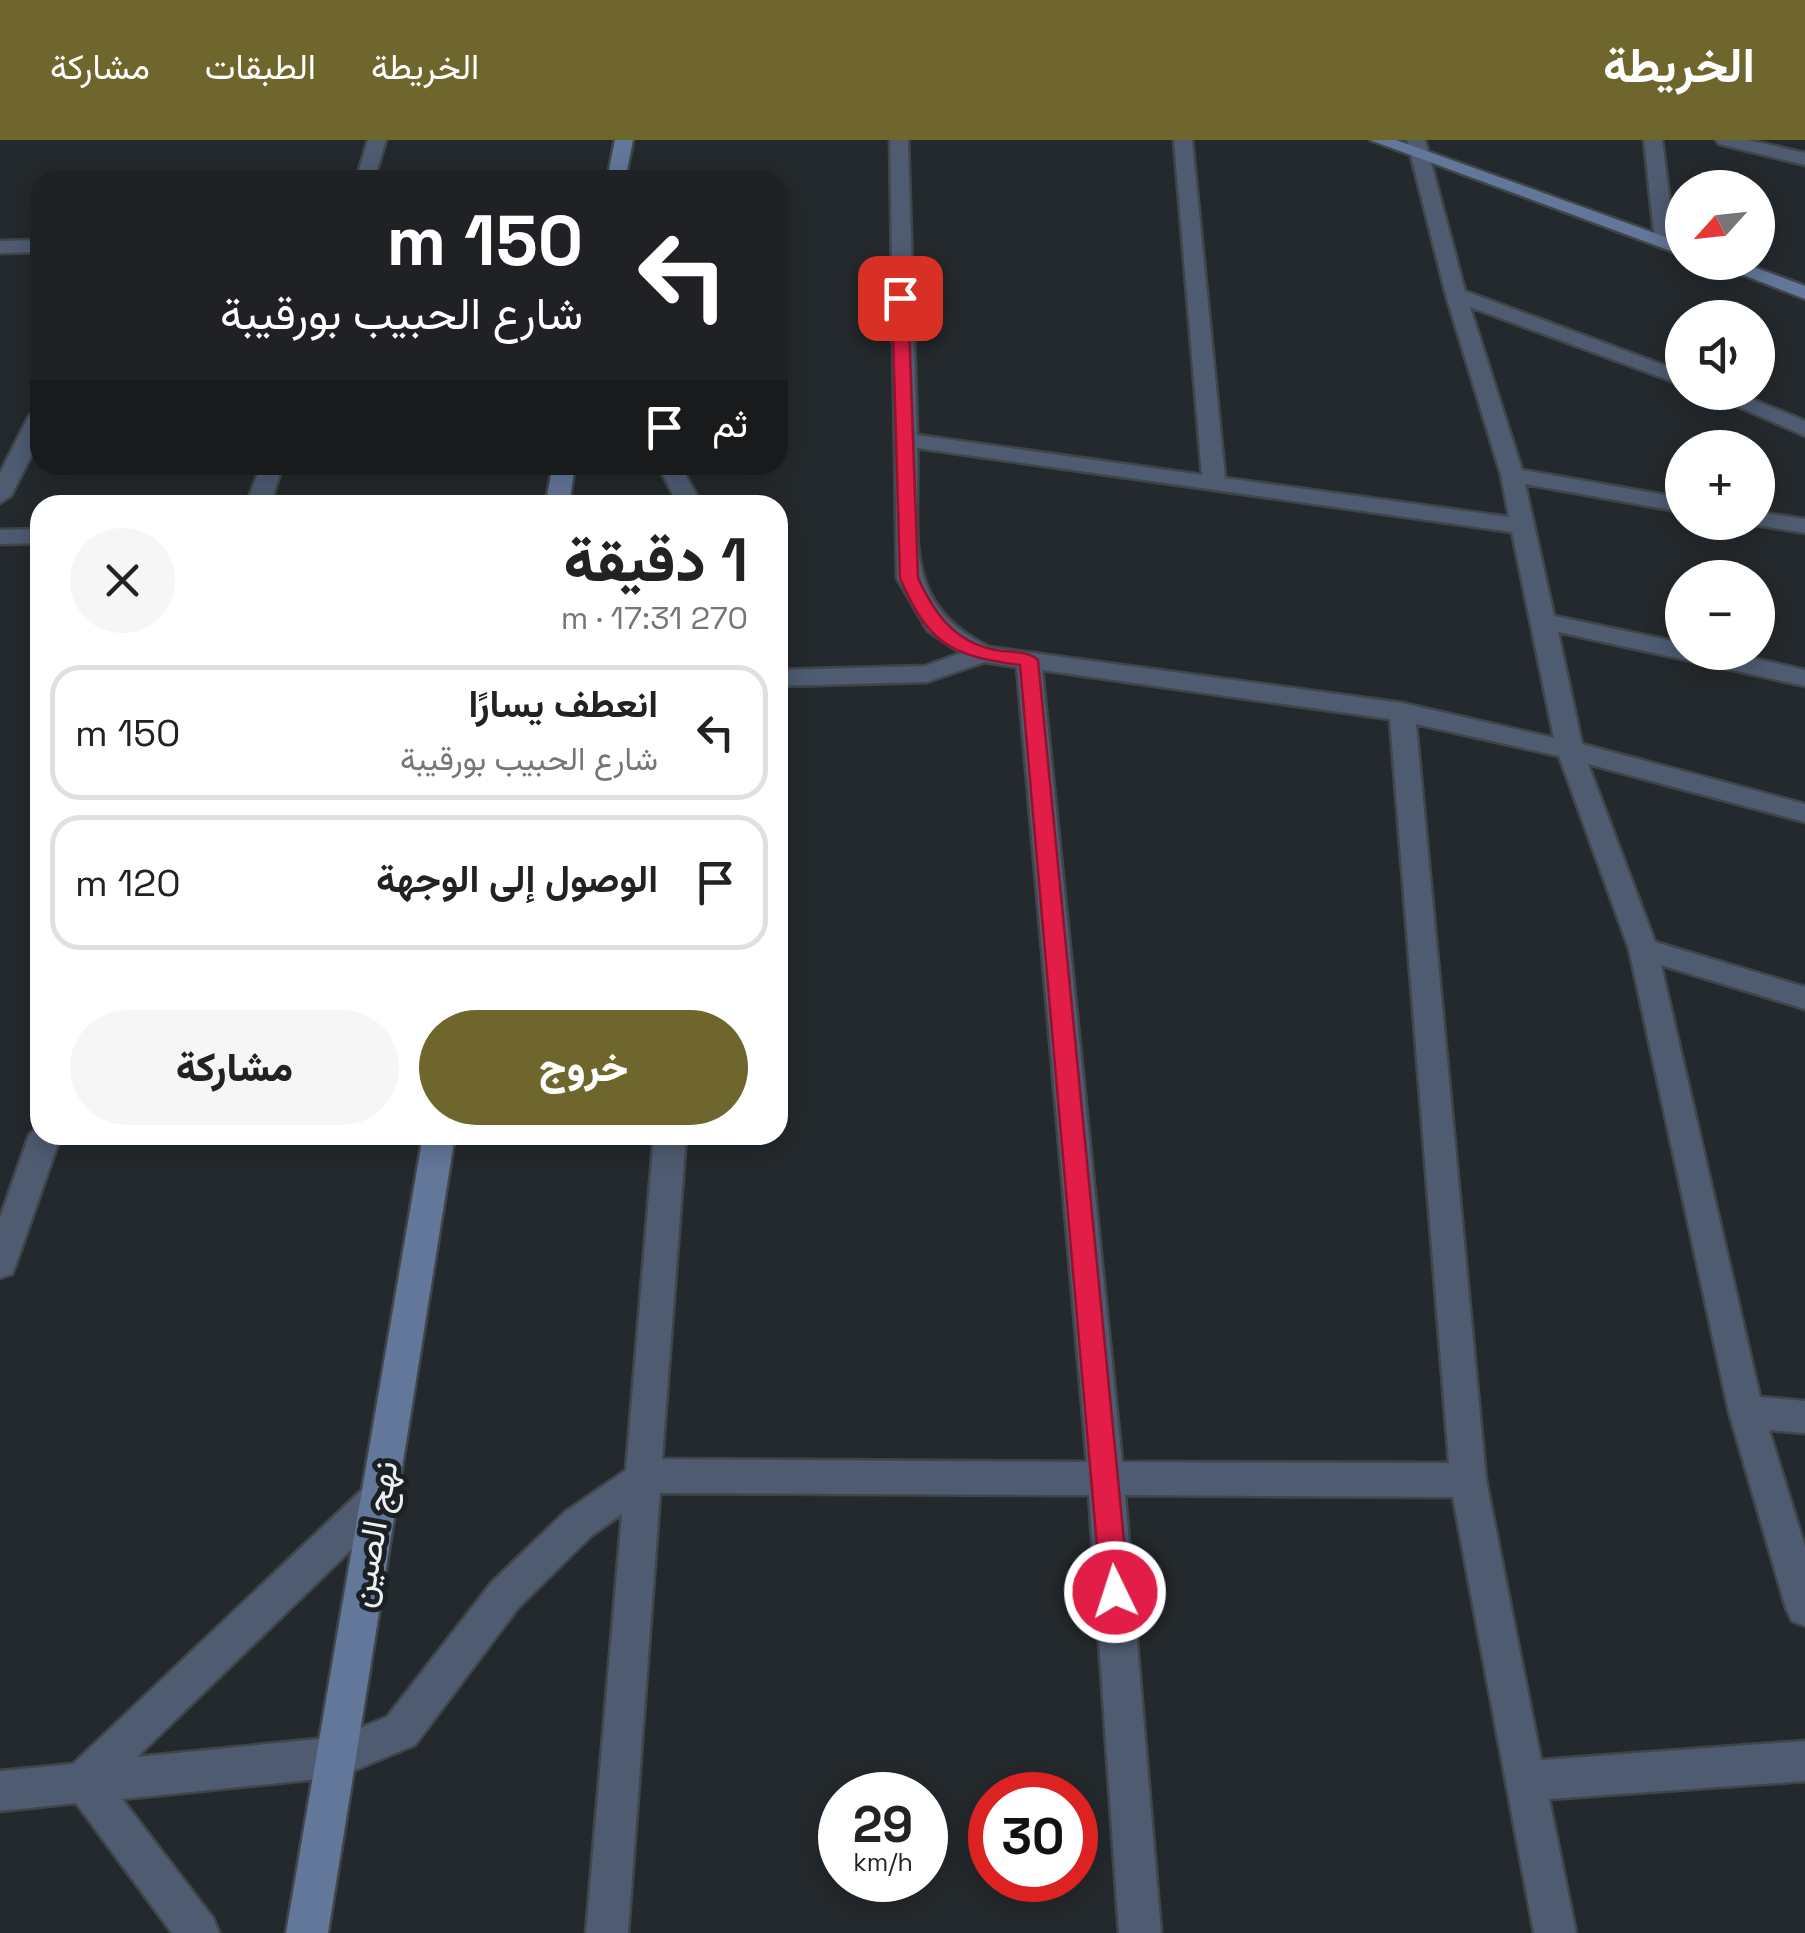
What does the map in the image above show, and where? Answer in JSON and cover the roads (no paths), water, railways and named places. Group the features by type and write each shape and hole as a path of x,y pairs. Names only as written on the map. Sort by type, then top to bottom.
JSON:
{"street":[{"path":"368,170 377,140"},
{"path":"618,170 624,140"},
{"path":"899,140 909,578 924,611 943,635 983,654 1402,712 1570,750 1805,813"},
{"path":"1183,140 1214,481"},
{"path":"1379,140 1417,147 1665,243"},
{"path":"1653,140 1665,201"},
{"path":"1725,140 1805,159"},
{"path":"1417,147 1456,296 1512,475 1570,750 1643,948 1746,1412 1805,1608"},
{"path":"0,247 30,246"},
{"path":"1769,280 1805,293"},
{"path":"1456,296 1665,374"},
{"path":"1759,410 1805,429"},
{"path":"0,496 30,436"},
{"path":"904,440 1523,526"},
{"path":"1512,475 1665,502"},
{"path":"1775,521 1805,526"},
{"path":"0,537 30,536"},
{"path":"1546,622 1665,648"},
{"path":"788,678 927,674 983,654"},
{"path":"1029,660 1106,1478 1140,1933"},
{"path":"1768,670 1805,678"},
{"path":"1402,712 1468,1480 1555,1933"},
{"path":"1643,948 1805,998"},
{"path":"0,1264 42,1145"},
{"name":"نهج الصين","path":"306,1933 437,1145"},
{"path":"607,1933 669,1145"},
{"path":"1746,1412 1805,1417"},
{"path":"0,1791 338,1757 401,1731 505,1595 578,1524 646,1476 1468,1480"},
{"path":"84,1781 380,1497"},
{"path":"1523,1781 1805,1761"},
{"path":"84,1781 198,1933"}]}
